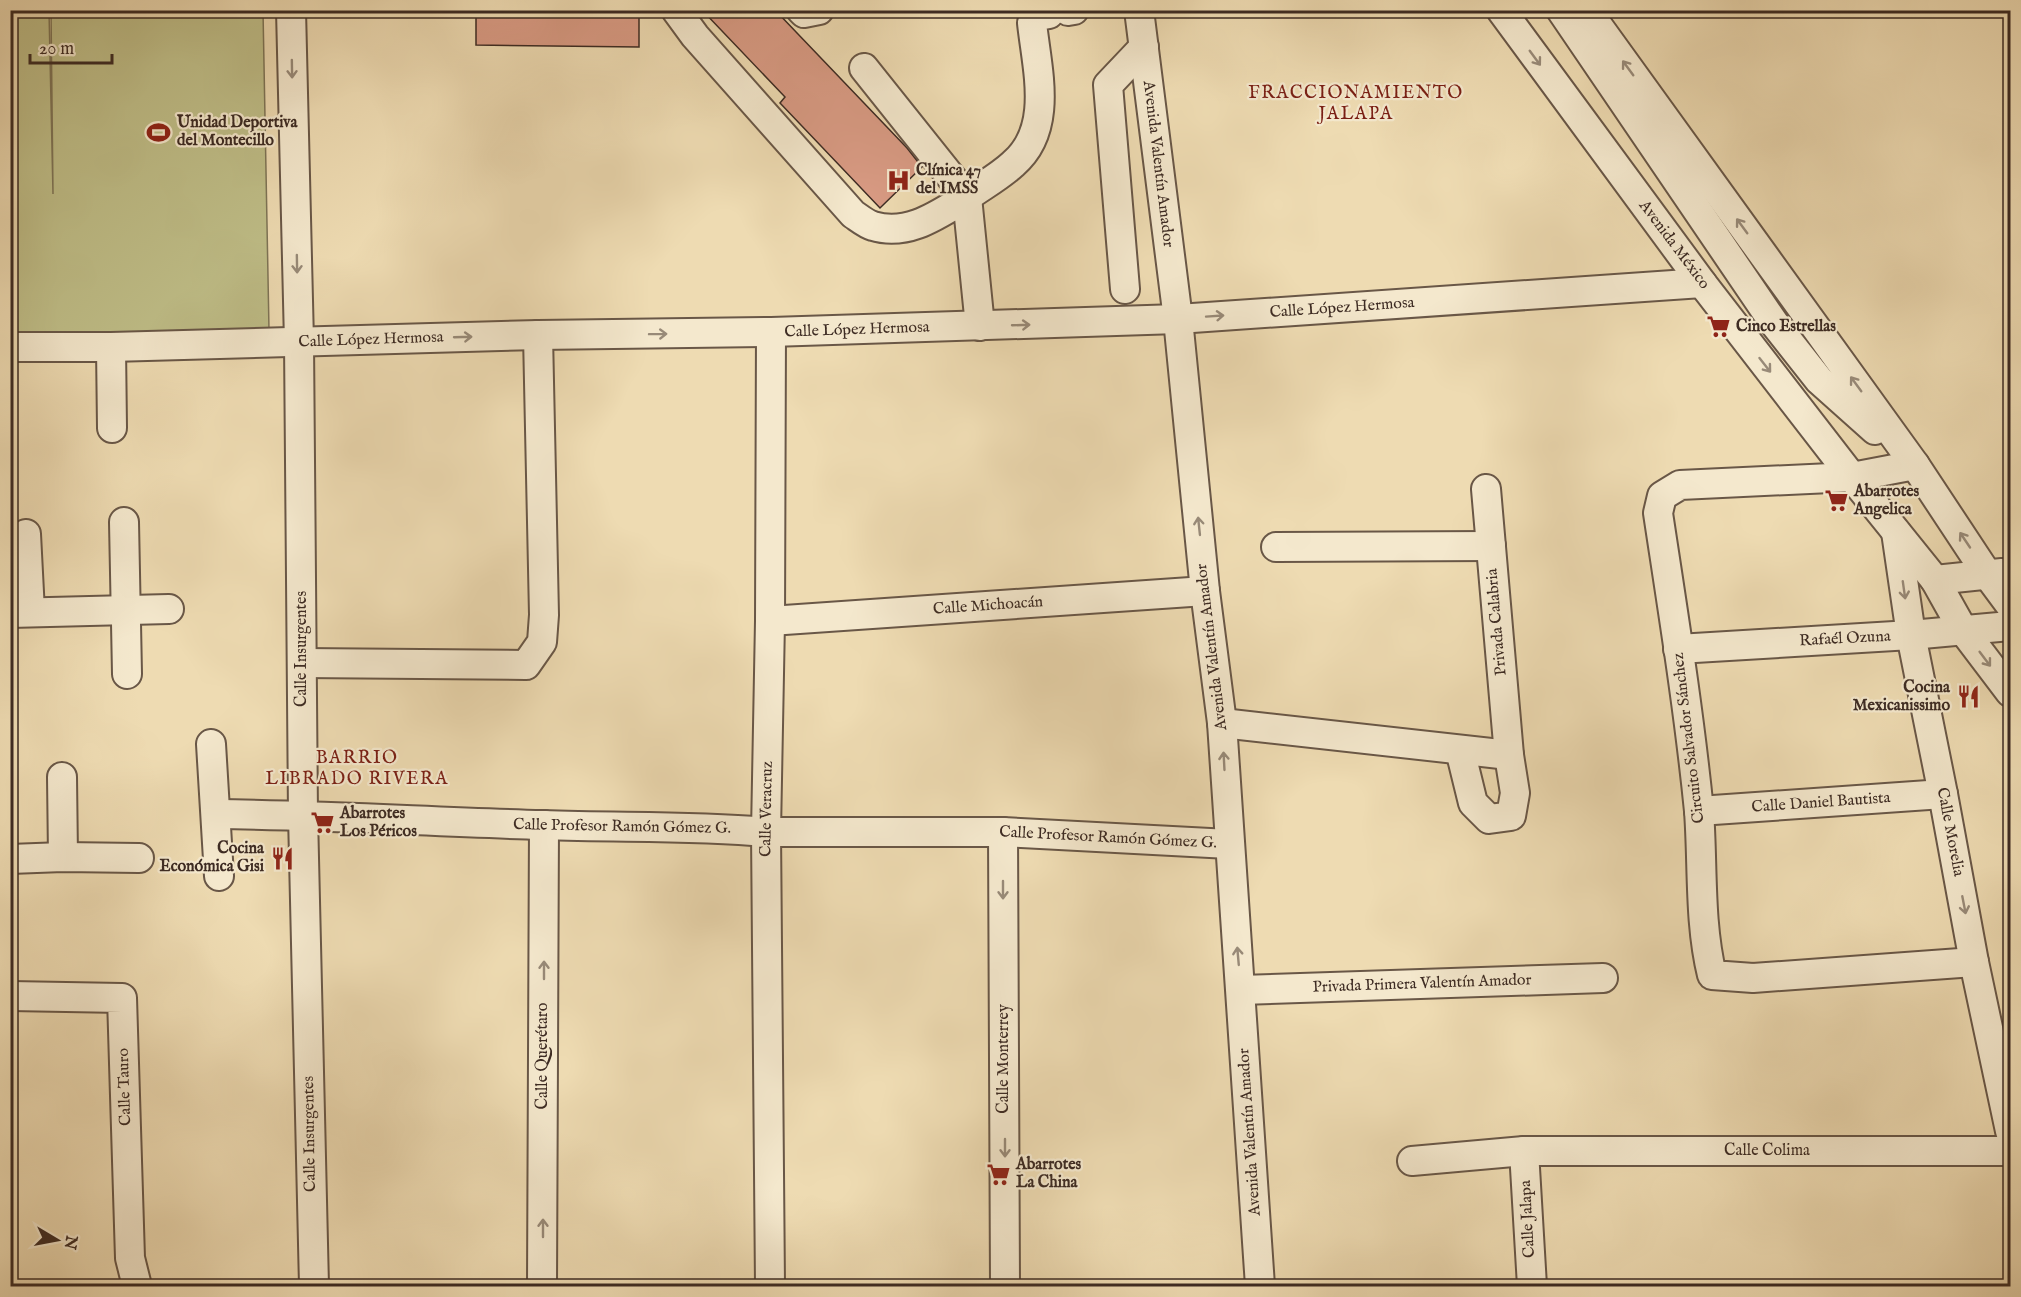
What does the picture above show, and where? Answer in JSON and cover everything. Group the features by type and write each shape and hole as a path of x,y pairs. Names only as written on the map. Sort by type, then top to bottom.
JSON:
{"street":[{"name":"Calle Insurgentes","path":"291,10 299,342 303,815 314,1287"},
{"path":"676,10 694,36 853,214 873,226 897,229 922,224 967,197 1014,164 1033,140 1041,109 1032,23 1038,16 1064,12"},
{"path":"801,10 804,13 819,10"},
{"name":"Avenida Valentín Amador","path":"1139,10 1178,319 1205,591 1222,723 1260,1287"},
{"name":"Avenida México","path":"1501,10 1702,283 1935,580 1963,630 2010,692"},
{"name":"Avenida México","path":"1562,10 1774,323 1819,380 1915,465"},
{"name":"Avenida México","path":"1589,10 1596,23 1915,465 1999,573 2010,604"},
{"path":"1125,290 1108,85 1144,47"},
{"path":"864,68 967,197 980,326"},
{"name":"Calle López Hermosa","path":"10,347 111,347 538,335 771,332 1178,319 1702,283"},
{"name":"Calle Veracruz","path":"770,1287 766,832 770,621 771,332"},
{"path":"302,663 525,665 542,642 538,335"},
{"path":"111,347 112,428"},
{"name":"Avenida México","path":"1819,380 1852,477"},
{"name":"Circuito Salvador Sánchez","path":"1915,465 1852,477 1680,485 1662,496 1658,513 1699,811 1706,950 1712,975 1753,978 1974,962"},
{"name":"Privada Calabria","path":"1460,750 1473,803 1490,819 1511,816 1515,793 1509,755 1486,489"},
{"path":"124,522 127,674"},
{"name":"Calle Morelia","path":"1896,532 1911,635 1974,962 2010,1131"},
{"path":"26,534 20,612 169,609"},
{"path":"1276,547 1491,546"},
{"path":"1935,580 1999,573"},
{"name":"Calle Michoacán","path":"770,621 1205,591"},
{"name":"Rafaél Ozuna","path":"1678,649 1911,635 2010,626"},
{"path":"1222,723 1509,755"},
{"path":"211,744 219,876"},
{"path":"62,777 63,857"},
{"name":"Calle Daniel Bautista","path":"1699,811 1943,794"},
{"name":"Calle Profesor Ramón Gómez G.","path":"216,814 303,815 544,825 728,828 766,832 1003,831 1229,844"},
{"name":"Calle Querétaro","path":"542,1287 544,825"},
{"name":"Calle Monterrey","path":"1003,831 1005,1287"},
{"path":"10,859 139,858"},
{"name":"Privada Primera Valentín Amador","path":"1241,990 1603,978"},
{"name":"Calle Tauro","path":"10,996 122,998 130,1258 137,1287"},
{"name":"Calle Colima","path":"1412,1161 1524,1151 2010,1150"},
{"name":"Calle Jalapa","path":"1524,1151 1532,1287"}],"shaded area":[{"name":"Unidad Deportiva del Montecillo","path":"10,11 49,11 53,194 51,11 263,11 269,330 11,337"}],"building":[{"path":"476,10 639,10 639,47 476,45"},
{"path":"702,10 775,10 907,148 922,167 880,208 780,103 785,97"}],"place":[{"name":"Unidad Deportiva del Montecillo","path":"159,132"},
{"name":"Clínica 47 del IMSS","path":"898,180"},
{"name":"Cinco Estrellas","path":"1718,327"},
{"name":"Abarrotes Angelica","path":"1836,501"},
{"name":"Cocina Mexicanissimo","path":"1968,697"},
{"name":"Abarrotes Los Péricos","path":"322,823"},
{"name":"Cocina Económica Gisi","path":"282,858"},
{"name":"Abarrotes La China","path":"998,1174"}],"district":[{"name":"FRACCIONAMIENTO JALAPA","path":"1356,103"},
{"name":"BARRIO LIBRADO RIVERA","path":"357,768"}]}
